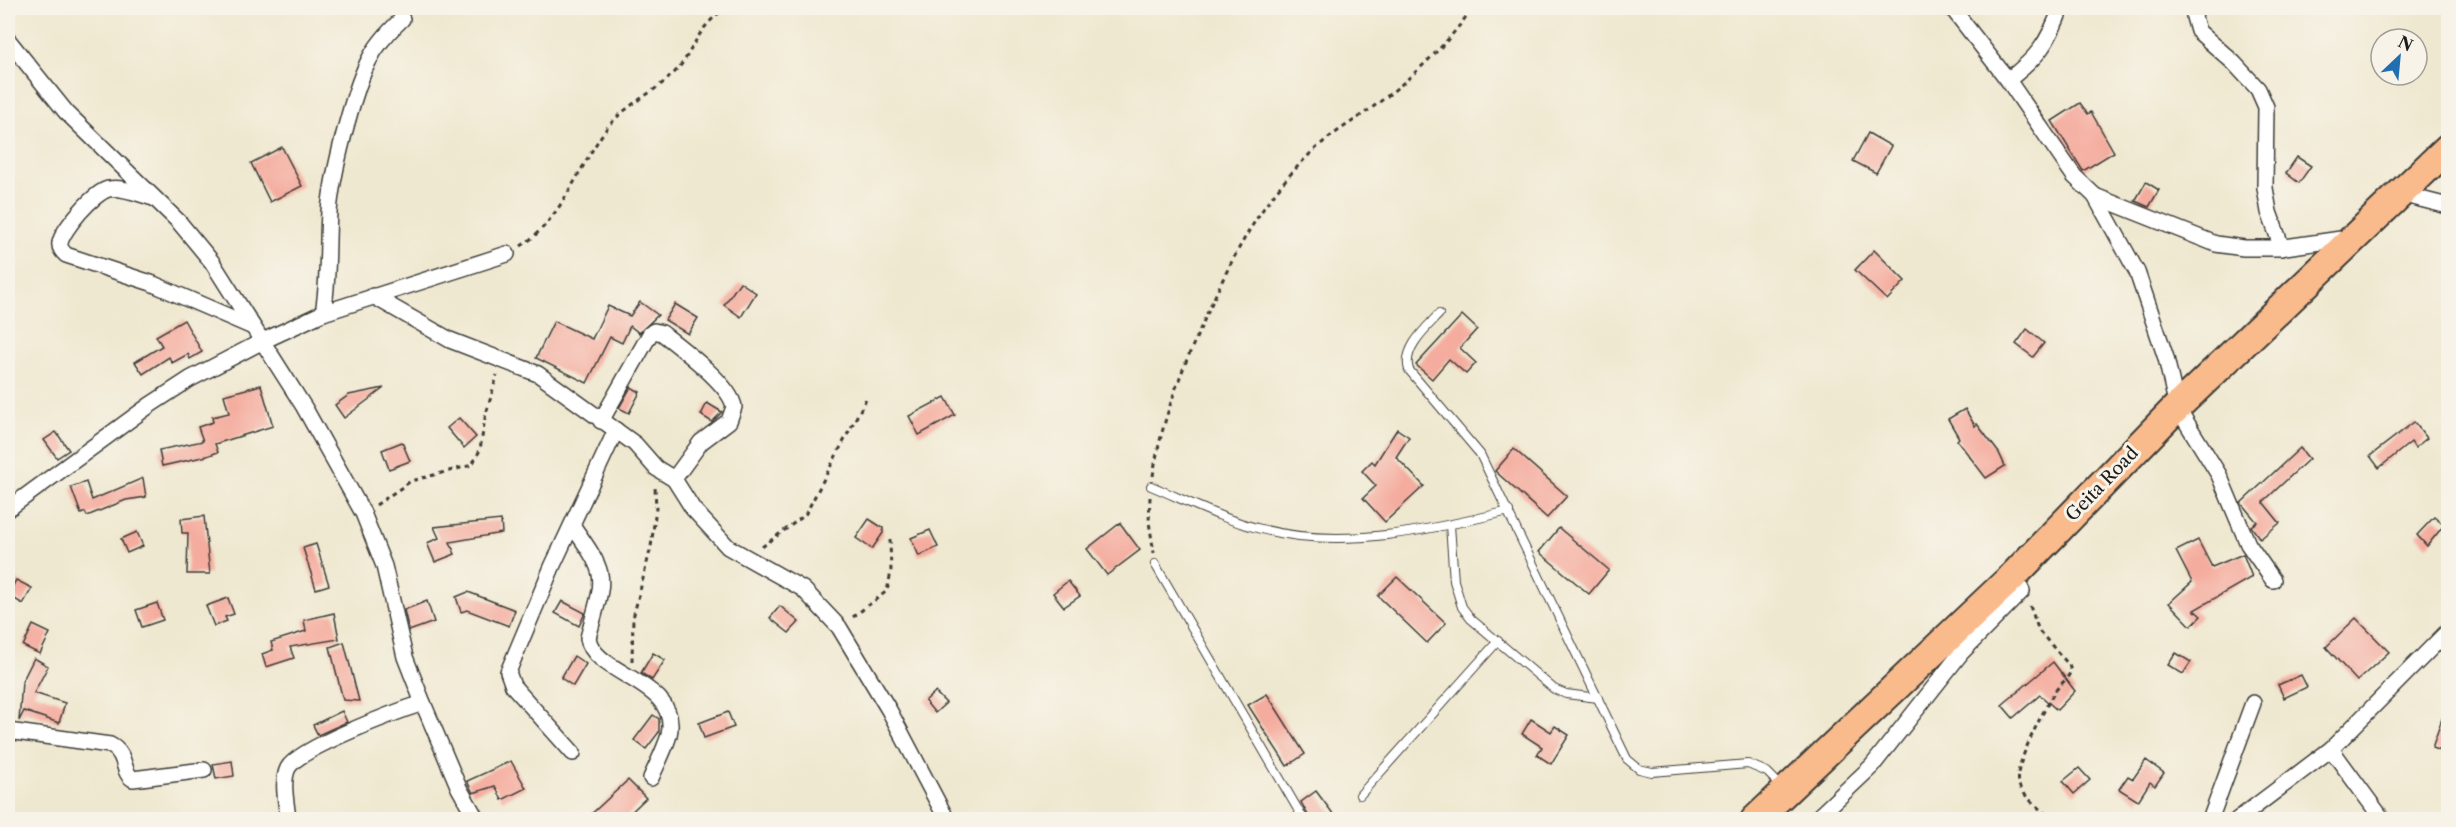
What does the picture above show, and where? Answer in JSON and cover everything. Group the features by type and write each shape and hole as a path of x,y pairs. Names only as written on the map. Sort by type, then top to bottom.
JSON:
{"highway":[{"name":"Geita Road","path":"1755,819 2018,583 2177,407 2360,235 2448,148"}],"street":[{"path":"1952,8 2008,80 2074,176 2095,196 2140,282 2163,348 2177,407 2219,476 2248,544 2273,580"},
{"path":"2008,80 2044,47 2061,8"},
{"path":"2196,8 2194,17 2198,31 2234,63 2258,89 2266,107 2265,188 2269,212 2282,248"},
{"path":"323,313 328,284 329,210 342,147 368,63 382,39 402,19"},
{"path":"8,40 66,112 155,198 212,262 309,415 363,513 384,566 405,657 459,788 477,819"},
{"path":"155,198 109,188 99,193 87,204 64,236 60,244 61,250 66,255 160,287 253,327"},
{"path":"2401,194 2448,206"},
{"path":"2095,196 2216,244 2244,248 2282,248 2360,235"},
{"path":"8,509 158,400 190,379 263,341 323,313 507,254"},
{"path":"373,296 450,340 529,369 642,450 656,468 674,479 712,532 728,548 803,589 839,627 889,710 947,819"},
{"path":"601,421 650,334 654,331 662,333 718,383 729,395 734,407 729,421 701,442 674,479"},
{"path":"573,753 508,678 516,650 616,430"},
{"path":"572,525 601,569 602,587 588,638 589,646 655,695 669,721 669,735 651,778"},
{"path":"1815,819 1872,766 2018,583"},
{"path":"2237,819 2331,749 2447,634"},
{"path":"2210,819 2253,702"},
{"path":"288,819 286,773 291,764 362,726 423,703"},
{"path":"8,731 110,745 120,752 128,775 133,779 204,770"},
{"path":"2331,749 2383,819"}],"lane":[{"path":"1439,314 1419,336 1411,350 1407,364 1409,370 1480,454 1627,759 1643,771 1748,764 1767,772 1785,790"},
{"path":"1151,486 1261,529 1302,536 1344,537 1450,525 1509,511"},
{"path":"1450,525 1458,597 1472,619 1554,688 1566,694 1598,698"},
{"path":"1155,564 1223,681 1262,742 1304,819"},
{"path":"1360,795 1498,641"}],"path":[{"path":"507,254 532,239 548,222 607,128 624,108 665,81 676,70 692,51 700,33 724,8"},
{"path":"1155,564 1149,522 1156,453 1171,400 1191,348 1242,239 1288,177 1315,149 1376,105 1412,73 1445,42 1472,8"},
{"path":"363,513 411,480 455,471 475,461 496,382 496,358"},
{"path":"747,559 805,515 867,397"},
{"path":"632,678 631,631 654,527 656,468"},
{"path":"839,627 887,591 891,572 890,540"},
{"path":"2018,583 2039,631 2069,665 2071,671 2052,696 2027,749 2018,778 2019,785 2032,800 2054,819"}],"building":[{"path":"2080,103 2088,114 2091,112 2114,152 2083,171 2052,121"},
{"path":"1868,133 1891,146 1876,173 1853,161"},
{"path":"282,147 302,186 270,202 251,163"},
{"path":"2297,157 2311,166 2299,183 2286,173"},
{"path":"2146,182 2159,190 2149,207 2135,201"},
{"path":"1874,250 1905,281 1887,300 1855,270"},
{"path":"740,282 756,293 741,317 724,305"},
{"path":"640,302 658,315 639,333 630,326 622,343 610,337 587,383 536,358 554,321 592,339 608,306 630,316"},
{"path":"675,304 698,318 688,334 665,320"},
{"path":"1462,315 1477,329 1460,348 1476,363 1466,374 1449,359 1432,379 1416,365"},
{"path":"184,320 202,352 190,359 188,354 172,363 169,357 143,374 135,362 162,346 156,336"},
{"path":"2027,329 2044,343 2033,357 2016,344"},
{"path":"261,385 273,426 215,444 218,452 207,456 162,466 159,450 203,441 198,427 213,422 212,417 229,413 224,395"},
{"path":"631,387 640,392 629,413 619,408"},
{"path":"384,388 344,418 335,405 349,395"},
{"path":"945,397 955,415 919,435 909,416"},
{"path":"707,403 722,412 712,422 701,415"},
{"path":"1965,409 1975,426 1977,424 1999,453 2005,466 1986,478 1957,440 1959,438 1948,419"},
{"path":"459,418 476,437 464,448 447,428"},
{"path":"2414,422 2427,438 2415,448 2411,442 2379,468 2370,456"},
{"path":"1397,429 1409,437 1396,457 1424,486 1385,522 1363,498 1376,486 1362,471 1372,461 1375,464"},
{"path":"56,432 69,450 57,458 44,440"},
{"path":"402,442 410,461 389,469 382,450"},
{"path":"2300,448 2309,459 2263,502 2280,523 2260,539 2251,526 2257,522 2241,503"},
{"path":"1514,449 1567,496 1547,518 1495,471"},
{"path":"143,478 146,497 126,500 87,516 85,512 81,514 71,487 86,482 92,500"},
{"path":"204,516 210,574 187,574 188,533 182,533 181,519"},
{"path":"2434,517 2444,525 2427,546 2417,535"},
{"path":"869,519 883,528 883,533 872,549 856,538"},
{"path":"501,520 502,533 450,542 455,554 435,562 427,543 439,538 434,527"},
{"path":"1120,523 1140,550 1107,575 1087,549"},
{"path":"1559,528 1609,570 1589,594 1539,552"},
{"path":"930,530 938,547 919,556 911,538"},
{"path":"137,532 143,546 127,553 121,539"},
{"path":"2198,540 2212,567 2243,554 2252,577 2194,610 2201,616 2191,626 2169,603 2192,582 2176,551"},
{"path":"316,544 329,585 316,589 303,548"},
{"path":"1397,577 1446,623 1427,643 1378,596"},
{"path":"16,580 32,588 23,604 8,595"},
{"path":"1068,581 1080,596 1064,607 1053,593"},
{"path":"468,592 515,610 509,626 467,610 461,612 456,597"},
{"path":"228,598 234,614 225,617 227,621 214,626 206,606"},
{"path":"427,601 434,622 409,631 404,610"},
{"path":"562,601 585,613 579,626 555,613"},
{"path":"157,603 163,620 142,627 136,610"},
{"path":"780,606 799,622 789,633 770,618"},
{"path":"334,613 339,639 290,647 294,658 266,667 262,654 273,650 271,642 306,631 304,620"},
{"path":"2356,618 2389,652 2357,681 2326,647"},
{"path":"33,625 50,633 40,654 23,646"},
{"path":"344,642 359,701 343,700 330,647"},
{"path":"653,653 665,660 652,680 641,673"},
{"path":"2176,653 2191,662 2183,674 2168,665"},
{"path":"574,656 586,664 573,686 561,678"},
{"path":"34,658 48,666 34,693 65,703 59,723 24,711 19,721 22,682"},
{"path":"2053,662 2075,691 2057,710 2040,695 2013,718 2002,705"},
{"path":"2301,675 2307,687 2284,698 2278,685"},
{"path":"935,692 946,703 935,713 925,701"},
{"path":"1267,694 1305,754 1287,766 1248,705"},
{"path":"2446,707 2448,707 2448,754 2432,748"},
{"path":"342,711 347,722 318,735 313,725"},
{"path":"728,712 734,727 704,738 699,723"},
{"path":"653,715 659,719 659,732 646,749 634,740"},
{"path":"1531,719 1551,732 1555,726 1569,735 1551,764 1537,755 1542,747 1522,734"},
{"path":"2146,760 2164,773 2155,786 2150,782 2138,801 2119,789 2128,776 2133,779"},
{"path":"232,761 234,776 216,779 213,764"},
{"path":"511,761 526,788 502,800 495,786 473,793 467,781"},
{"path":"2079,768 2090,780 2074,794 2063,781"},
{"path":"628,780 646,798 624,819 586,819"},
{"path":"1316,791 1337,819 1310,819 1301,802"}]}
